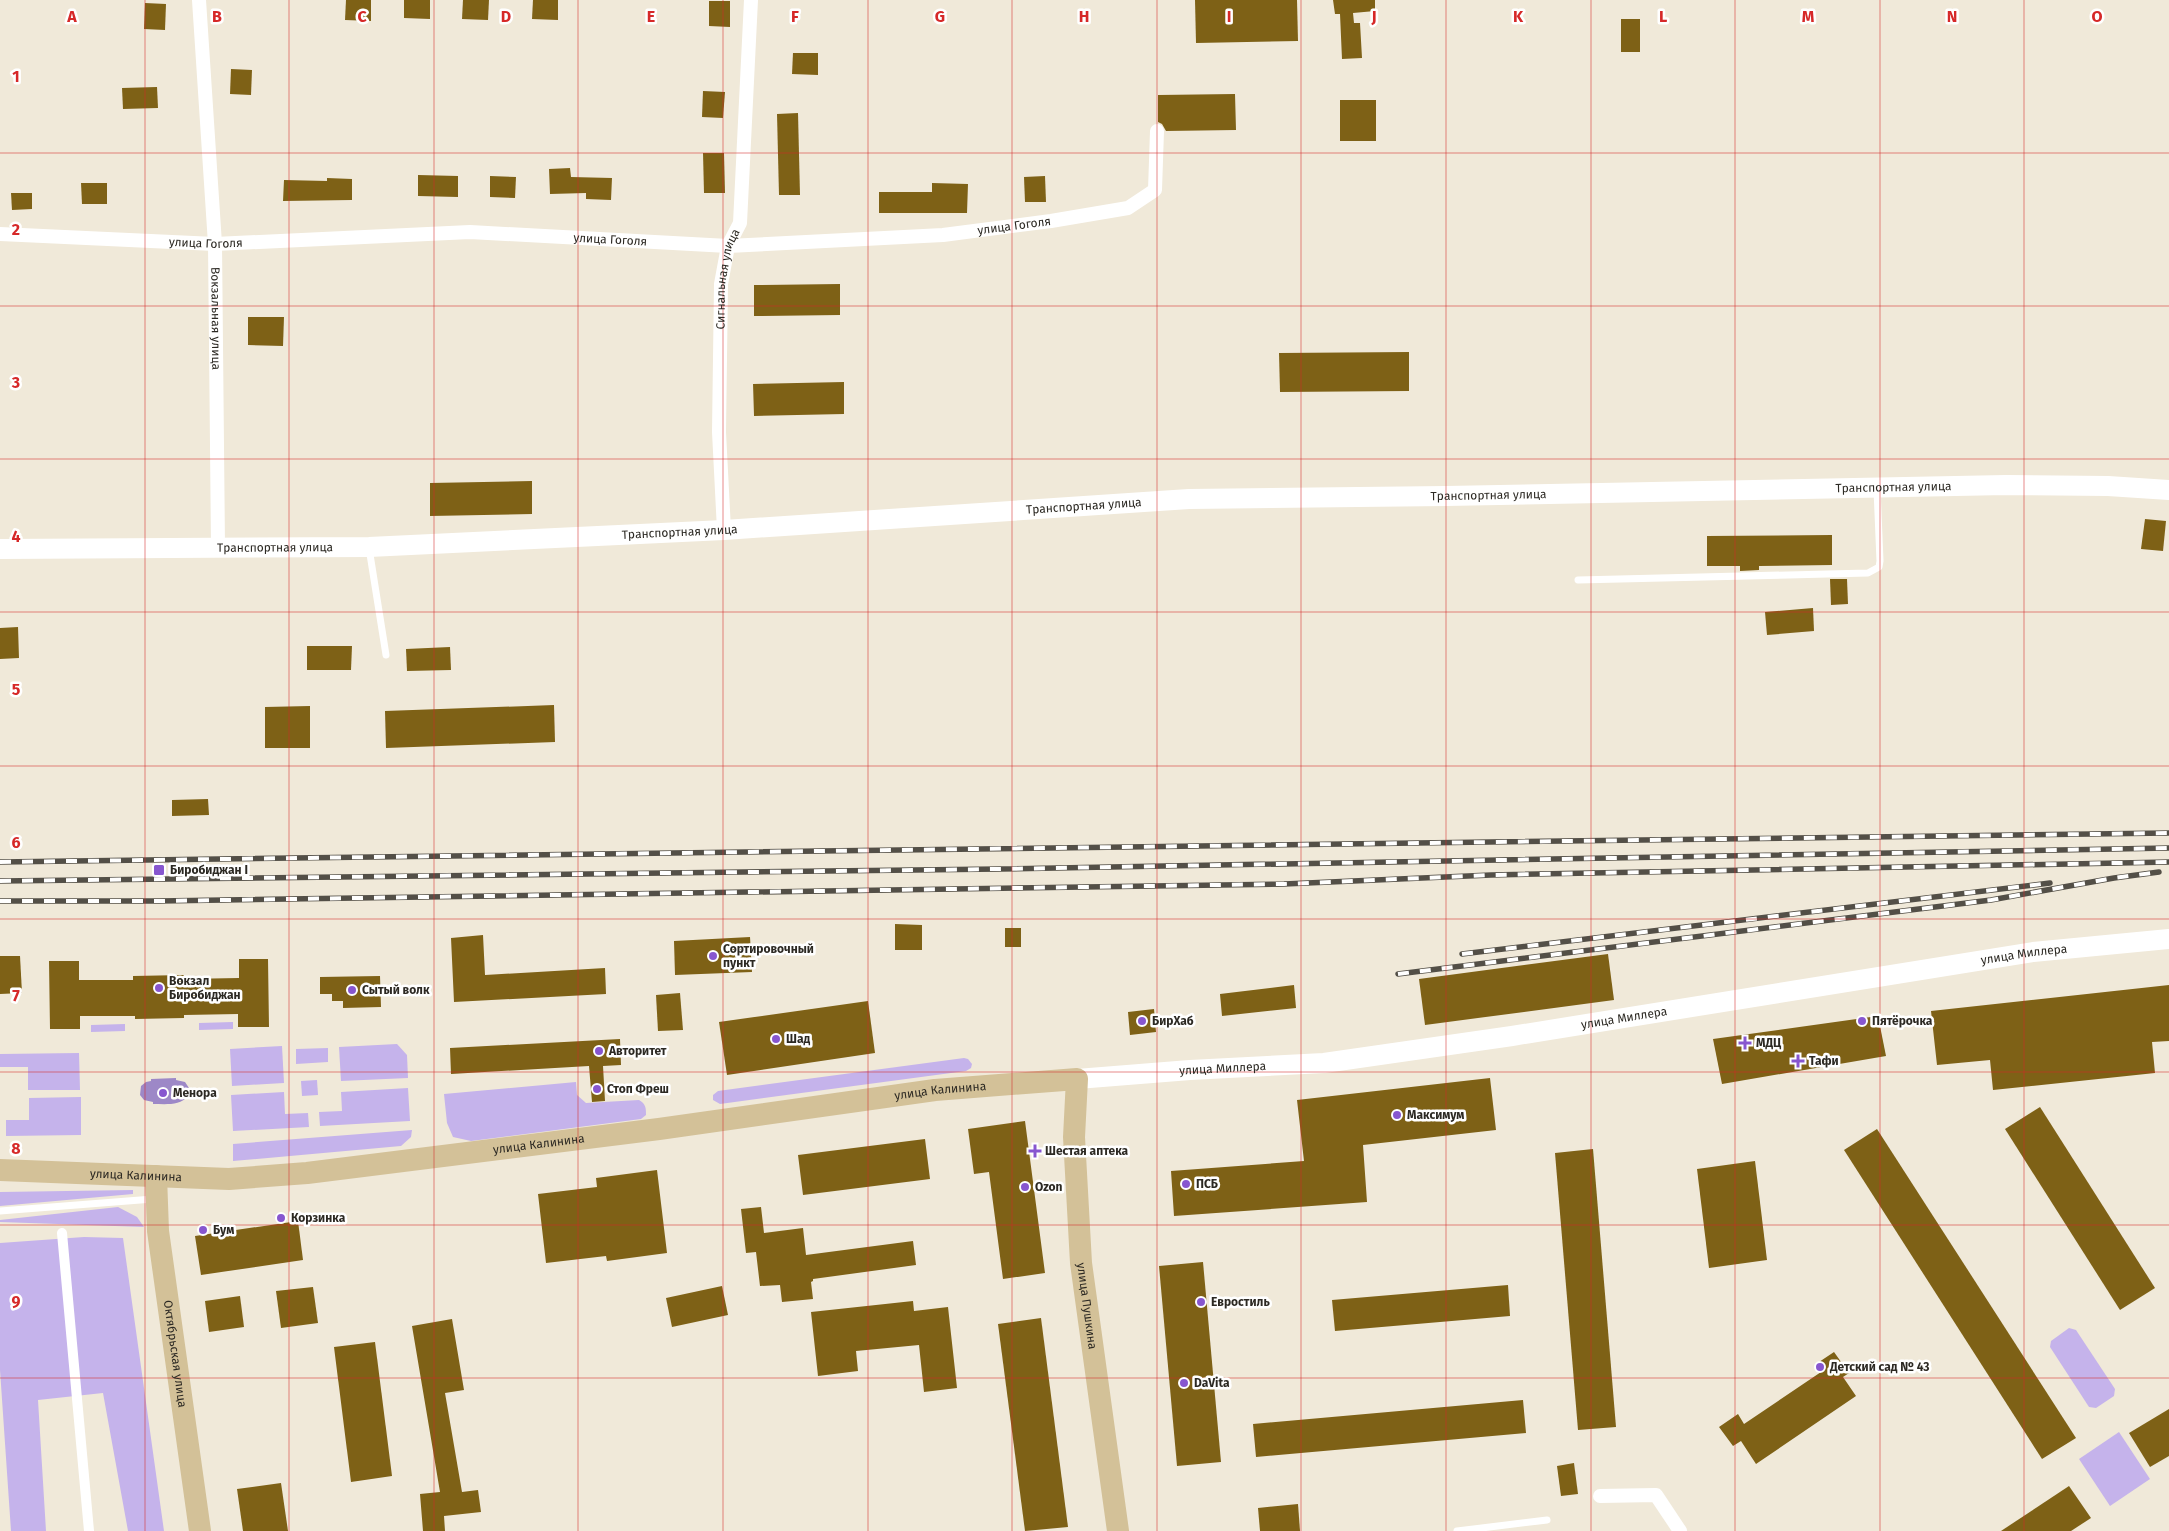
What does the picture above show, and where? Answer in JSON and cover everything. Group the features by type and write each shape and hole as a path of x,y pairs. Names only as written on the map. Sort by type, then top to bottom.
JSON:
{"main road":[{"name":"Транспортная улица","path":"0,549 369,547 724,530 1189,499 2006,485 2108,486 2169,490"},
{"name":"улица Миллера","path":"1077,1079 1190,1070 1324,1063 1512,1036 2033,952 2169,939"},
{"name":"улица Калинина","path":"0,1170 229,1179 307,1173 659,1129 935,1090 1077,1079"},
{"name":"улица Пушкина","path":"1077,1079 1074,1137 1081,1262 1118,1531"},
{"name":"Октябрьская улица","path":"156,1176 158,1231 200,1531"}],"street":[{"name":"Вокзальная улица","path":"199,0 215,244 218,548"},
{"name":"Сигнальная улица","path":"724,530 719,432 721,284 728,246 740,223 751,0"},
{"name":"улица Гоголя","path":"0,234 215,244 470,232 728,246 943,235 1051,221 1128,208 1155,190 1157,131"},
{"path":"62,1233 89,1531"},
{"path":"1600,1496 1656,1495 1680,1531"}],"lane":[{"path":"1578,580 1868,574 1878,567 1880,561 1877,488"},
{"path":"369,547 386,655"},
{"path":"0,1211 156,1199"},
{"path":"1457,1531 1548,1520"}],"shaded area":[{"path":"233,1022 233,1029 199,1030 199,1023"},
{"path":"125,1024 125,1031 91,1032 91,1025"},
{"path":"397,1044 407,1055 408,1078 341,1081 339,1047"},
{"path":"282,1046 284,1083 232,1086 230,1049"},
{"path":"328,1048 328,1062 296,1064 296,1049"},
{"path":"79,1053 80,1090 28,1090 28,1067 0,1067 0,1054"},
{"path":"968,1059 972,1064 971,1068 966,1071 720,1104 713,1100 713,1095 718,1091"},
{"path":"176,1078 176,1080 185,1082 189,1088 188,1096 181,1101 172,1104 153,1104 153,1102 144,1100 140,1095 141,1086 151,1081 151,1079"},
{"path":"317,1080 318,1095 302,1096 301,1081"},
{"path":"576,1082 577,1095 586,1103 639,1100 645,1106 646,1115 641,1119 471,1141 453,1137 447,1123 444,1094"},
{"path":"408,1088 410,1121 320,1126 319,1112 342,1111 341,1092"},
{"path":"284,1092 285,1114 308,1113 309,1127 233,1131 231,1095"},
{"path":"81,1097 81,1135 6,1136 6,1120 29,1120 29,1098"},
{"path":"412,1130 411,1137 401,1146 233,1161 233,1144"},
{"path":"133,1190 133,1194 0,1206 0,1192"},
{"path":"118,1207 137,1217 144,1227 0,1222 0,1220"},
{"path":"84,1237 123,1238 164,1531 128,1531 103,1393 38,1400 46,1531 11,1531 0,1370 0,1243"},
{"path":"2069,1328 2076,1330 2115,1389 2114,1396 2096,1408 2089,1407 2050,1347 2051,1341"},
{"path":"2119,1432 2150,1479 2110,1506 2079,1459"}],"building":[{"path":"346,0 371,0 371,21 345,20"},
{"path":"404,0 430,0 430,19 404,18"},
{"path":"463,0 489,0 488,20 462,19"},
{"path":"533,0 558,0 558,20 532,19"},
{"path":"1195,0 1297,0 1298,41 1196,43"},
{"path":"1333,0 1375,0 1375,11 1353,13 1354,23 1360,23 1362,58 1342,59 1340,14 1335,14"},
{"path":"709,1 730,1 730,27 709,26"},
{"path":"145,3 166,4 165,30 144,29"},
{"path":"1621,19 1640,19 1640,52 1621,52"},
{"path":"793,53 818,53 818,75 792,74"},
{"path":"231,69 252,70 251,95 230,94"},
{"path":"157,87 158,108 123,109 122,88"},
{"path":"703,91 725,92 723,118 702,117"},
{"path":"1235,94 1236,130 1166,131 1162,124 1158,122 1158,95"},
{"path":"1340,100 1376,100 1376,141 1340,141"},
{"path":"798,113 800,195 779,195 777,114"},
{"path":"703,153 724,153 725,193 704,193"},
{"path":"570,168 571,177 612,178 611,200 586,199 586,193 550,194 549,169"},
{"path":"418,175 458,176 458,197 418,196"},
{"path":"490,176 516,177 515,198 490,197"},
{"path":"1045,176 1046,202 1025,202 1024,177"},
{"path":"327,178 352,179 352,200 283,201 284,180 327,181"},
{"path":"81,183 107,183 107,204 82,204"},
{"path":"932,183 968,184 967,213 879,213 879,192 932,192"},
{"path":"11,193 32,193 32,209 12,210"},
{"path":"840,284 840,315 754,316 754,285"},
{"path":"248,317 284,317 283,346 248,345"},
{"path":"1409,352 1409,391 1280,392 1279,353"},
{"path":"844,382 844,414 754,416 753,384"},
{"path":"532,481 532,514 430,516 430,483"},
{"path":"2145,519 2166,521 2163,551 2141,549"},
{"path":"1832,535 1832,565 1759,566 1759,570 1740,571 1740,566 1707,566 1707,536"},
{"path":"1830,579 1847,579 1848,604 1831,605"},
{"path":"1813,608 1814,631 1767,635 1765,612"},
{"path":"18,627 19,658 0,659 0,628"},
{"path":"307,646 352,646 351,670 307,670"},
{"path":"450,647 451,670 407,671 406,649"},
{"path":"554,705 555,742 386,748 385,711"},
{"path":"310,706 310,748 265,748 265,707"},
{"path":"208,799 209,815 172,816 172,800"},
{"path":"895,924 922,925 922,950 895,950"},
{"path":"1005,928 1021,928 1021,947 1005,947"},
{"path":"483,935 485,975 605,968 606,994 454,1002 451,938"},
{"name":"Сортировочный пункт","path":"750,937 752,972 675,975 674,941"},
{"path":"1608,954 1614,1000 1425,1025 1419,979"},
{"path":"0,956 20,956 22,993 0,994"},
{"name":"Вокзал Биробиджан","path":"239,959 268,959 269,1027 238,1027 238,1014 184,1015 184,1018 135,1019 135,1016 80,1016 80,1029 50,1029 49,961 79,961 79,980 133,980 133,976 184,975 184,979 239,978"},
{"path":"380,976 381,1007 343,1008 343,1001 332,1001 332,994 320,994 320,977"},
{"path":"1294,985 1296,1008 1222,1016 1220,994"},
{"path":"2169,985 2169,1041 2152,1042 2155,1073 1993,1090 1990,1060 1937,1065 1931,1011"},
{"path":"680,993 683,1030 658,1031 656,995"},
{"path":"868,1001 875,1053 727,1075 719,1022"},
{"path":"1154,1009 1156,1032 1130,1035 1128,1012"},
{"path":"1878,1016 1886,1056 1722,1084 1713,1039"},
{"path":"620,1039 621,1065 603,1066 605,1101 592,1102 589,1066 451,1074 450,1048"},
{"path":"1490,1078 1496,1130 1363,1145 1367,1202 1174,1216 1171,1171 1304,1161 1297,1100"},
{"path":"2040,1107 2155,1288 2120,1310 2005,1129"},
{"path":"1025,1121 1045,1273 1003,1279 989,1172 974,1174 968,1129"},
{"path":"1877,1129 2076,1438 2042,1459 1844,1150"},
{"path":"925,1139 930,1179 803,1195 798,1155"},
{"path":"1593,1149 1616,1427 1578,1430 1555,1153"},
{"path":"1755,1161 1767,1260 1709,1268 1697,1169"},
{"path":"657,1170 667,1253 607,1261 606,1256 546,1263 538,1194 597,1187 596,1178"},
{"path":"761,1207 764,1233 803,1228 806,1255 913,1241 916,1265 813,1279 811,1282 813,1299 782,1302 780,1285 760,1286 756,1252 746,1253 741,1209"},
{"path":"298,1221 303,1260 201,1275 195,1236"},
{"path":"1203,1262 1221,1462 1177,1466 1159,1266"},
{"path":"1508,1285 1510,1316 1335,1331 1332,1300"},
{"path":"722,1286 728,1315 672,1327 666,1298"},
{"path":"313,1287 318,1323 281,1328 276,1291"},
{"path":"240,1296 244,1327 209,1332 205,1301"},
{"path":"913,1301 914,1311 948,1307 957,1388 924,1392 919,1345 856,1351 858,1371 818,1376 811,1312"},
{"path":"1041,1318 1068,1527 1025,1531 998,1324"},
{"path":"452,1319 464,1390 445,1393 462,1492 478,1490 481,1512 444,1516 445,1531 423,1531 420,1494 440,1492 412,1326"},
{"path":"375,1342 392,1476 351,1482 334,1347"},
{"path":"1834,1352 1849,1373 1843,1377 1856,1396 1756,1464 1741,1441 1733,1446 1719,1427 1738,1414 1744,1424 1821,1372 1816,1364"},
{"path":"1523,1400 1526,1433 1256,1457 1253,1424"},
{"path":"2169,1409 2169,1456 2150,1467 2129,1433"},
{"path":"1574,1463 1578,1494 1561,1496 1557,1466"},
{"path":"281,1483 288,1531 243,1531 237,1489"},
{"path":"2069,1486 2091,1518 2071,1531 2001,1531"},
{"path":"1298,1504 1300,1531 1260,1531 1258,1508"}],"railway":[{"path":"0,862 2169,833"},
{"path":"0,881 1000,869 2169,848"},
{"path":"0,901 159,901 1284,884 1491,875 2169,862"},
{"path":"1398,974 1991,900 2159,872"},
{"path":"1462,954 2050,883"}],"place":[{"name":"Биробиджан I","path":"159,870"},
{"name":"Сортировочный пункт","path":"713,956"},
{"name":"Вокзал Биробиджан","path":"159,988"},
{"name":"Сытый волк","path":"352,990"},
{"name":"БирХаб","path":"1142,1021"},
{"name":"Пятёрочка","path":"1862,1021"},
{"name":"Шад","path":"776,1039"},
{"name":"МДЦ","path":"1745,1043"},
{"name":"Авторитет","path":"599,1051"},
{"name":"Тафи","path":"1798,1061"},
{"name":"Стоп Фреш","path":"597,1089"},
{"name":"Менора","path":"163,1093"},
{"name":"Максимум","path":"1397,1115"},
{"name":"Шестая аптека","path":"1035,1151"},
{"name":"ПСБ","path":"1186,1184"},
{"name":"Ozon","path":"1025,1187"},
{"name":"Корзинка","path":"281,1218"},
{"name":"Бум","path":"203,1230"},
{"name":"Евростиль","path":"1201,1302"},
{"name":"Детский сад № 43","path":"1820,1367"},
{"name":"DaVita","path":"1184,1383"}]}
